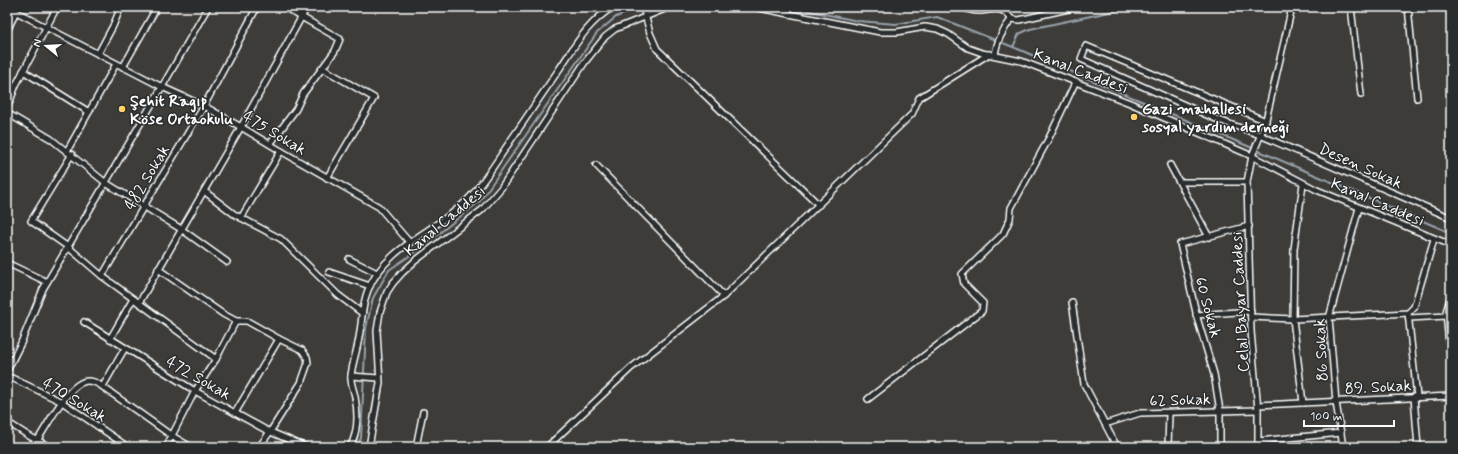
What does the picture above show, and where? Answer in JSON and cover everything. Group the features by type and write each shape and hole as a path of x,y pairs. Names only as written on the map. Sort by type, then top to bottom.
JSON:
{"street":[{"name":"475 Sokak","path":"7,7 123,68 204,106 379,207 410,242"},
{"path":"7,110 8,102 16,85 57,7"},
{"path":"98,54 121,7"},
{"path":"123,68 157,7"},
{"path":"7,371 21,343 46,282 106,183 208,7"},
{"name":"482 Sokak","path":"102,276 204,106 257,7"},
{"path":"270,144 296,109 303,94 335,51 340,39 284,7"},
{"path":"139,303 241,127 307,7"},
{"path":"350,447 356,432 357,413 351,376 359,342 362,313 370,286 377,273 410,242 461,206 471,196 492,169 582,34 605,12 613,7"},
{"path":"643,7 650,33 657,49 819,205"},
{"name":"Kanal Caddesi","path":"369,447 379,390 377,342 378,322 383,302 393,283 415,261 471,219 491,200 501,188 585,62 605,37 615,29 670,7"},
{"name":"Kanal Caddesi","path":"754,7 880,32 897,32 925,27 937,29 948,34 968,48 1021,61 1076,81 1177,123 1252,156 1303,184 1451,245"},
{"path":"859,7 886,7"},
{"path":"547,447 631,368 724,296 912,114 918,98 992,55 1003,31 1009,23 1009,15 1004,10 993,9 976,11 962,7"},
{"path":"1071,9 1077,7"},
{"path":"1010,19 1019,20 1081,7"},
{"name":"Celal Bayar Caddesi","path":"1258,447 1258,407 1251,317 1247,182 1252,156 1266,121 1292,7"},
{"path":"1351,7 1361,94"},
{"path":"1408,7 1417,98"},
{"path":"7,31 16,12"},
{"name":"Desen Sokak","path":"1266,121 1086,46 1081,60 1216,119 1260,135 1451,218"},
{"path":"116,64 31,221 68,247 102,276 216,359"},
{"path":"322,68 374,98 327,178"},
{"path":"23,71 89,112"},
{"path":"868,399 982,311 983,303 964,284 962,274 1003,234 1010,219 1011,208 1049,138 1076,81"},
{"path":"7,113 51,139 106,183 181,229 227,262"},
{"path":"241,218 281,151"},
{"path":"1170,164 1209,236 1249,226"},
{"path":"596,165 724,296"},
{"path":"1180,182 1247,182"},
{"path":"1303,184 1294,249 1293,319 1303,403"},
{"path":"204,191 234,214 281,239 338,295 362,313"},
{"name":"86 Sokak","path":"1343,447 1336,402 1329,318 1360,208"},
{"name":"60 Sokak","path":"1209,236 1180,244 1196,315 1214,374 1220,411 1220,447"},
{"path":"1418,447 1416,397 1408,315 1414,307 1434,239"},
{"path":"349,259 377,273"},
{"path":"7,263 46,282"},
{"path":"158,269 223,314 236,321 247,321 302,350 307,357 308,363 301,383 259,447"},
{"path":"328,272 370,286"},
{"path":"1451,295 1446,312 1451,368"},
{"path":"110,339 133,299"},
{"path":"1072,302 1084,384 1117,447"},
{"path":"1196,315 1251,311"},
{"path":"1251,317 1293,319 1408,315 1446,316"},
{"path":"166,447 195,391 216,359 236,321"},
{"name":"472 Sokak","path":"84,322 195,391 270,432 306,447"},
{"path":"235,413 279,339"},
{"path":"103,386 125,348"},
{"path":"351,376 379,378"},
{"name":"470 Sokak","path":"7,378 12,378 62,402 128,447"},
{"path":"33,447 66,395 77,384 88,381 103,386 172,436 191,447"},
{"name":"89. Sokak","path":"1258,407 1303,403 1451,396"},
{"name":"62 Sokak","path":"1105,424 1140,414 1220,411 1258,407"},
{"path":"416,447 423,412"},
{"path":"1168,447 1169,413"},
{"path":"7,422 50,447"},
{"path":"1258,441 1341,433"}],"waterway":[{"path":"357,447 361,438 366,328 373,298 389,270 418,250 480,201 597,33 616,17 641,7"},
{"path":"790,7 858,21 896,24 937,17 1013,47 1250,147"},
{"path":"1013,47 1019,34 1030,29 1133,7"},
{"path":"1259,151 1451,233"}],"place":[{"name":"Şehit Ragıp Köse Ortaokulu","path":"122,109"},
{"name":"Gazi mahallesi sosyal yardım derneği","path":"1134,117"}]}
